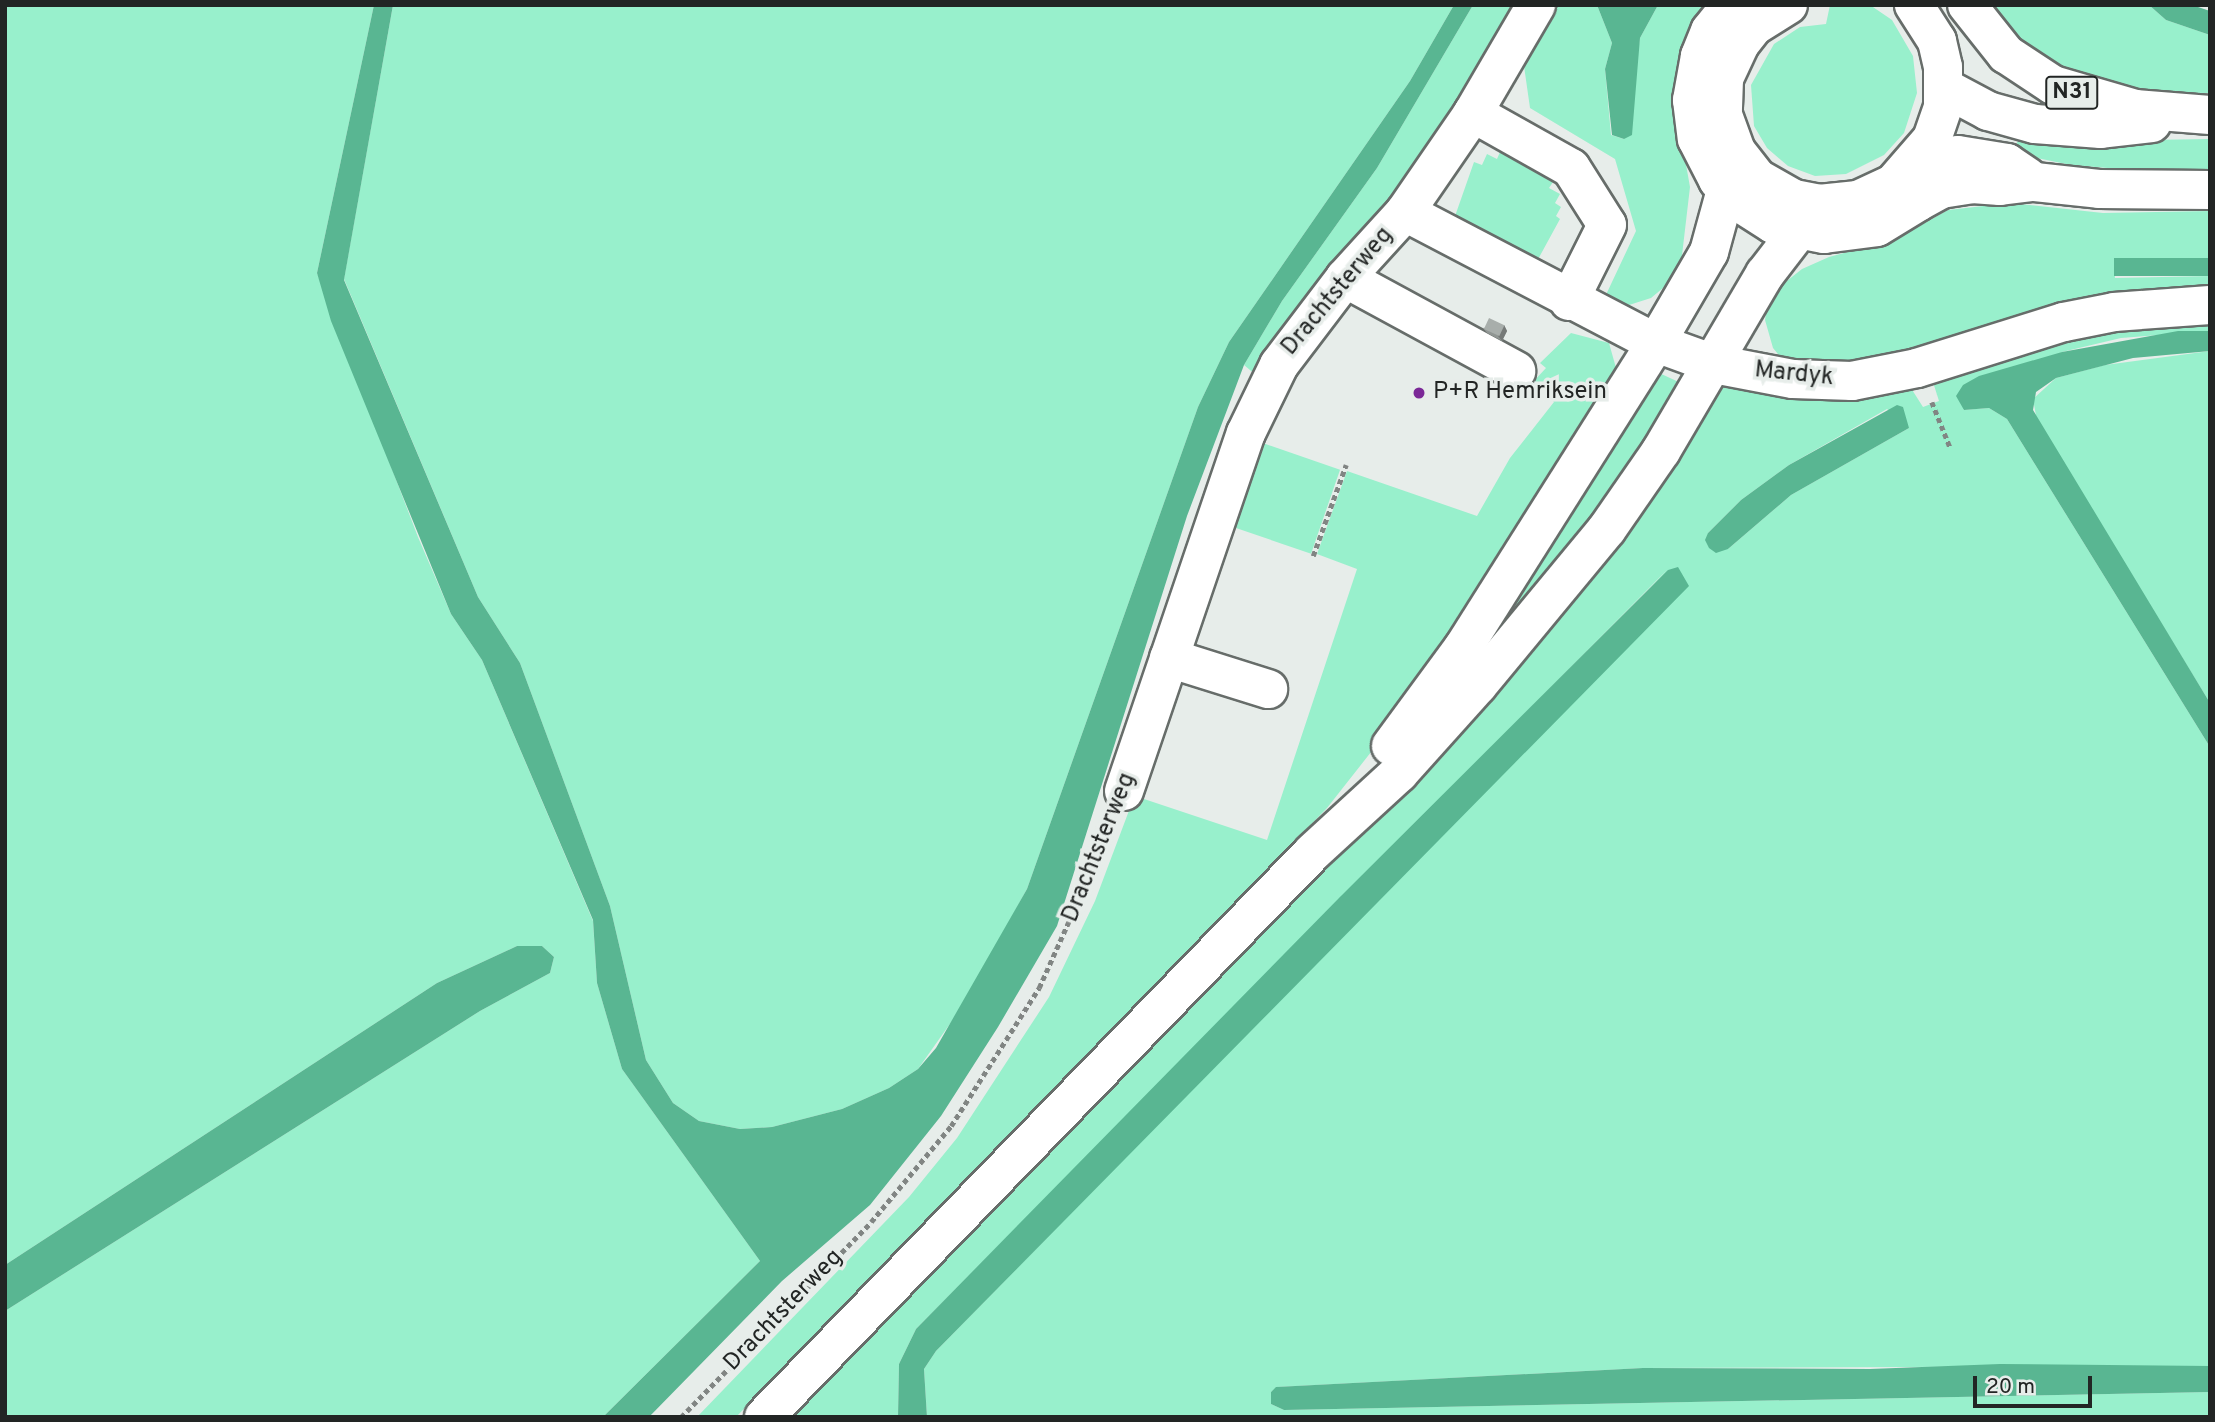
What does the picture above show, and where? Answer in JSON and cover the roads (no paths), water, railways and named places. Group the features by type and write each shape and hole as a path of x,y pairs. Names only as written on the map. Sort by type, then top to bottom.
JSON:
{"main road":[{"path":"1536,5 1473,113 1571,167 1607,225 1569,301"},
{"path":"1731,5 1710,32 1700,56 1692,100 1697,139 1726,190 1752,213 1808,218 1875,194 1914,186 1934,159 1979,157 2007,163 2035,182 2099,189 2210,190"},
{"path":"1788,5 1754,26 1740,44 1724,79 1723,116 1736,151 1757,178 1794,199 1808,218"},
{"path":"1914,5 1937,41 1945,88 1939,124 1914,186"},
{"name":"N31","path":"1967,5 2006,54 2053,85 2135,109 2210,116"},
{"name":"N31","path":"1945,88 1988,111 2035,124 2101,128 2210,116"},
{"name":"Drachtsterweg","path":"1124,791 1246,433 1279,365 1345,278 1405,212 1473,113"},
{"path":"1313,852 1463,648 1656,343 1709,252 1726,190"},
{"name":"Mardyk","path":"1405,212 1569,301 1656,343 1714,364 1804,380 1852,381 1917,368 2064,322 2114,312 2210,305"},
{"path":"764,1417 1313,852 1399,773 1573,573 1661,451 1765,274 1808,218"},
{"path":"1345,278 1516,371"},
{"path":"1169,658 1268,689"}],"place":[{"name":"P+R Hemriksein","path":"1419,393"}]}
